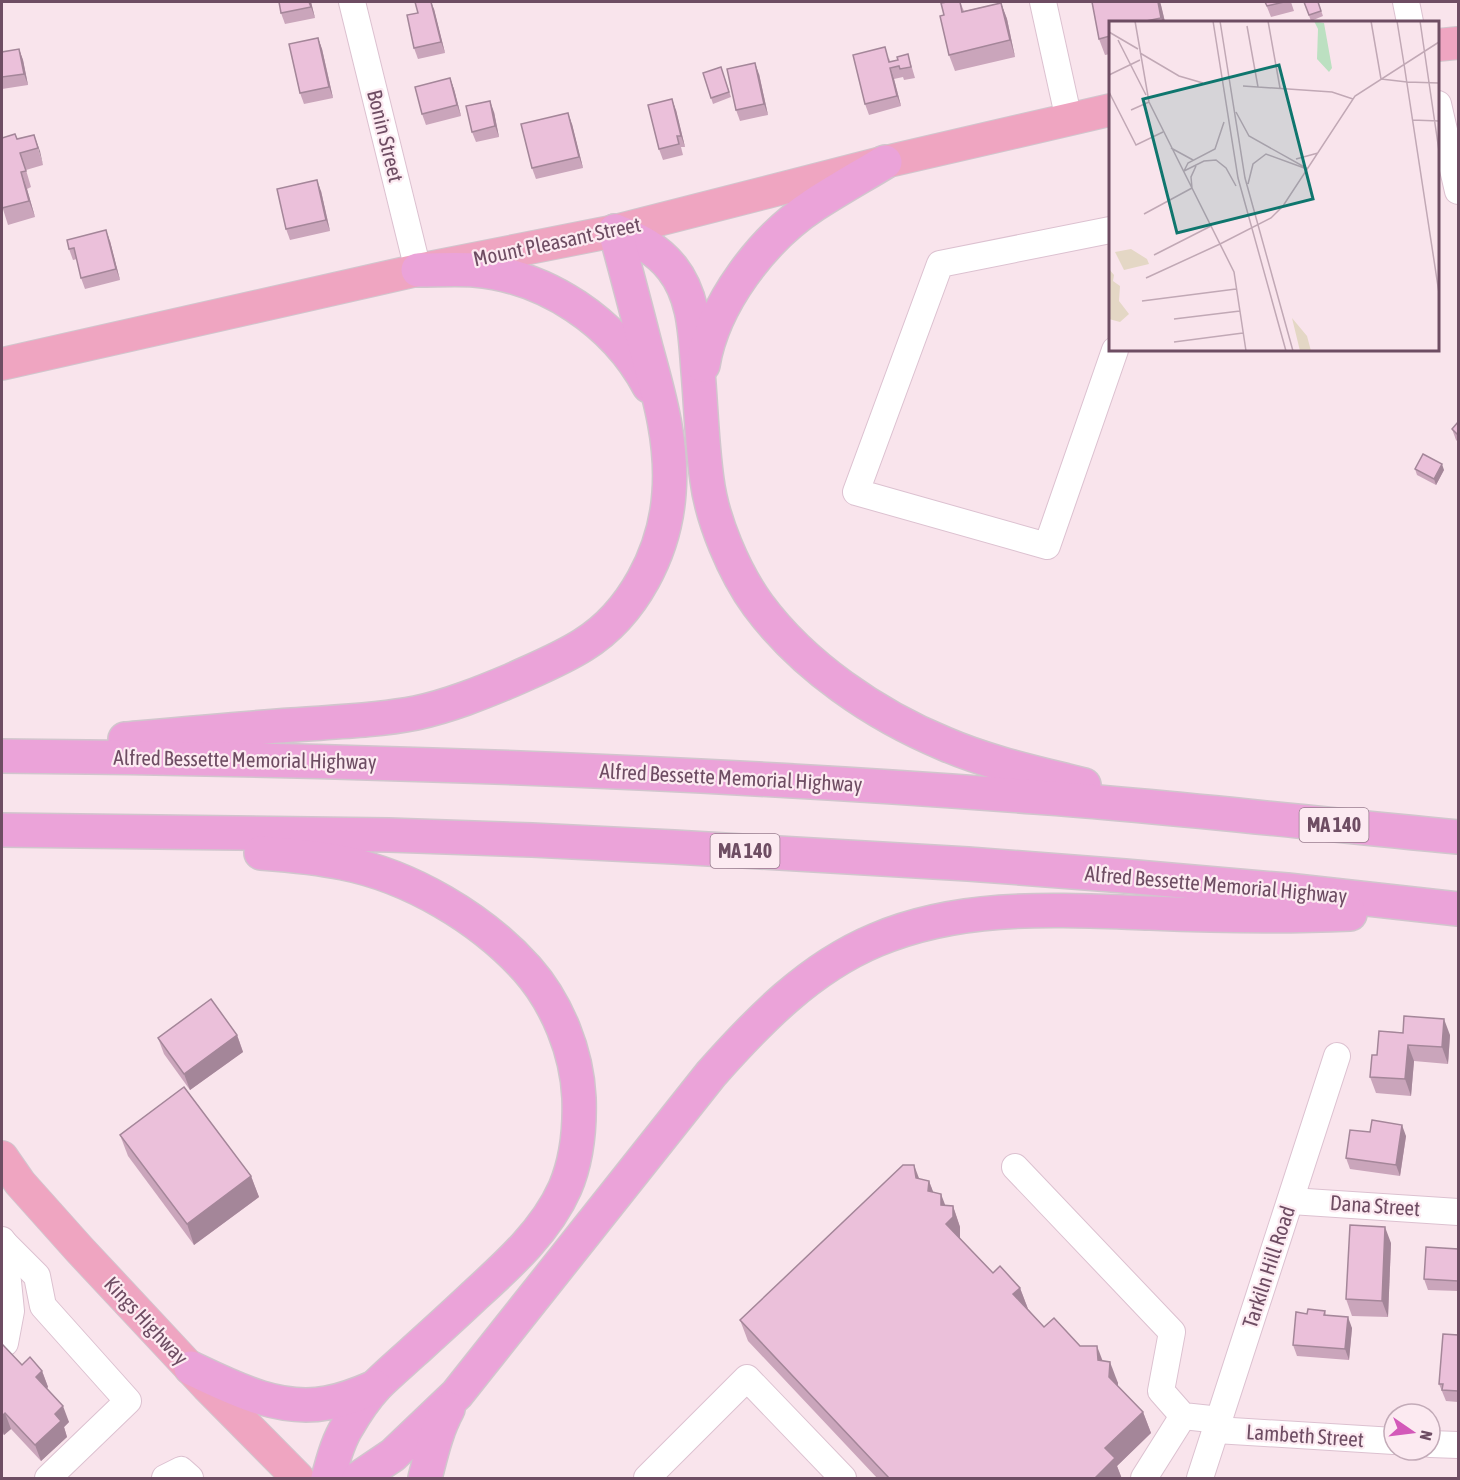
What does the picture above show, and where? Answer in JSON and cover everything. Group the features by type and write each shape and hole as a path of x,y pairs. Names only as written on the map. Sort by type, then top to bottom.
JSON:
{"highway":[{"path":"699,384 712,332 739,281 758,255 780,232 812,206 885,162"},
{"path":"615,231 639,240 656,252 681,281 688,297 693,314 706,479 716,520 737,569 757,604 783,634 812,662 875,709 946,745 982,758 1056,778 1209,812"},
{"path":"2,753 200,732 375,719 417,713 477,694 560,658 603,631 625,608 655,555 664,524 669,494 670,459 661,402 615,231"},
{"path":"418,270 474,270 505,275 534,284 562,298 589,316 612,337 628,356 643,375 656,400 665,427"},
{"name":"Alfred Bessette Memorial Highway","path":"2,753 567,769 940,790 1209,812 1458,837"},
{"path":"15,830 205,849 299,855 345,863 385,875 424,891 488,931 535,978 555,1011 571,1048 578,1085 580,1119 575,1155 565,1188 549,1216 506,1267 375,1387 345,1429 328,1479"},
{"name":"Alfred Bessette Memorial Highway","path":"15,830 389,835 674,847 1114,875 1287,890 1458,909"},
{"path":"359,1479 393,1455 457,1394 711,1074 740,1042 780,1002 849,953 902,930 959,916 993,912 1081,910 1151,914 1285,916 1458,909"},
{"path":"191,1368 232,1388 284,1403 300,1405 326,1404 375,1387"},
{"path":"425,1479 434,1442 457,1394"}],"main road":[{"path":"1439,45 1458,43"},
{"name":"Mount Pleasant Street","path":"2,364 418,270 615,231 885,162 1109,110"},
{"name":"Kings Highway","path":"2,1157 57,1226 298,1479"}],"street":[{"name":"Bonin Street","path":"352,2 418,270"},
{"path":"1043,2 1069,120"},
{"path":"1406,2 1410,21"},
{"path":"1439,112 1458,191"},
{"path":"1109,230 940,264 856,492 1047,546 1115,351"},
{"name":"Tarkiln Hill Road","path":"1200,1479 1337,1056"},
{"path":"1016,1167 1172,1332 1161,1391 1183,1416 1144,1479"},
{"name":"Dana Street","path":"1291,1201 1458,1212"},
{"path":"2,1345 5,1344 11,1311 3,1241"},
{"path":"3,1241 37,1276 43,1306 128,1401 48,1479"},
{"path":"647,1479 747,1378 843,1479"},
{"name":"Lambeth Street","path":"1183,1416 1218,1425 1382,1440"},
{"path":"1442,1444 1458,1445"},
{"path":"165,1479 181,1470 190,1479"}],"building":[{"path":"279,2 309,2 311,7 281,13"},
{"path":"415,2 431,2 441,42 414,48 407,15 418,13"},
{"path":"960,2 962,12 1001,3 1010,40 949,55 940,16 944,15 941,3"},
{"path":"1092,2 1158,2 1161,18 1146,21 1109,21 1109,36 1099,39"},
{"path":"1265,2 1284,2 1267,6"},
{"path":"1304,2 1318,2 1321,11 1309,15"},
{"path":"318,38 329,87 300,93 289,44"},
{"path":"885,47 889,62 908,54 911,67 890,68 897,96 865,104 853,55"},
{"path":"19,49 24,74 2,77 2,52"},
{"path":"755,63 764,104 736,110 727,69"},
{"path":"721,67 729,92 711,98 703,73"},
{"path":"450,78 457,105 422,114 415,87"},
{"path":"672,99 681,136 677,136 679,144 659,149 648,105"},
{"path":"490,101 495,126 472,132 466,106"},
{"path":"568,113 579,157 532,168 521,124"},
{"path":"15,134 17,139 34,135 38,148 20,153 26,171 21,172 29,201 2,208 2,138"},
{"path":"317,180 326,220 286,229 277,189"},
{"path":"106,230 116,269 81,278 74,248 69,249 67,240"},
{"path":"1458,422 1458,435 1452,429"},
{"path":"1423,454 1442,464 1434,479 1415,469"},
{"path":"211,999 237,1035 184,1074 158,1038"},
{"path":"1404,1016 1444,1019 1442,1047 1408,1045 1405,1079 1370,1077 1372,1055 1377,1055 1379,1031 1403,1033"},
{"path":"184,1087 251,1176 187,1224 120,1135"},
{"path":"1372,1120 1402,1125 1396,1165 1346,1158 1350,1130 1370,1132"},
{"path":"903,1165 914,1165 916,1178 929,1181 928,1191 941,1194 941,1205 953,1206 953,1217 946,1224 993,1273 1000,1266 1020,1288 1013,1294 1044,1327 1054,1318 1080,1346 1097,1346 1098,1360 1110,1362 1109,1377 1143,1412 1105,1448 1115,1458 1094,1479 890,1479 740,1320"},
{"path":"1350,1225 1385,1227 1382,1301 1346,1299"},
{"path":"1426,1247 1458,1249 1458,1281 1424,1279"},
{"path":"1308,1309 1325,1311 1324,1315 1348,1317 1345,1349 1293,1345 1296,1312 1307,1314"},
{"path":"1443,1334 1458,1335 1458,1391 1442,1390 1443,1384 1439,1384"},
{"path":"3,1345 22,1365 30,1357 42,1371 36,1377 63,1406 55,1414 61,1421 35,1445 5,1413 2,1416"}]}
